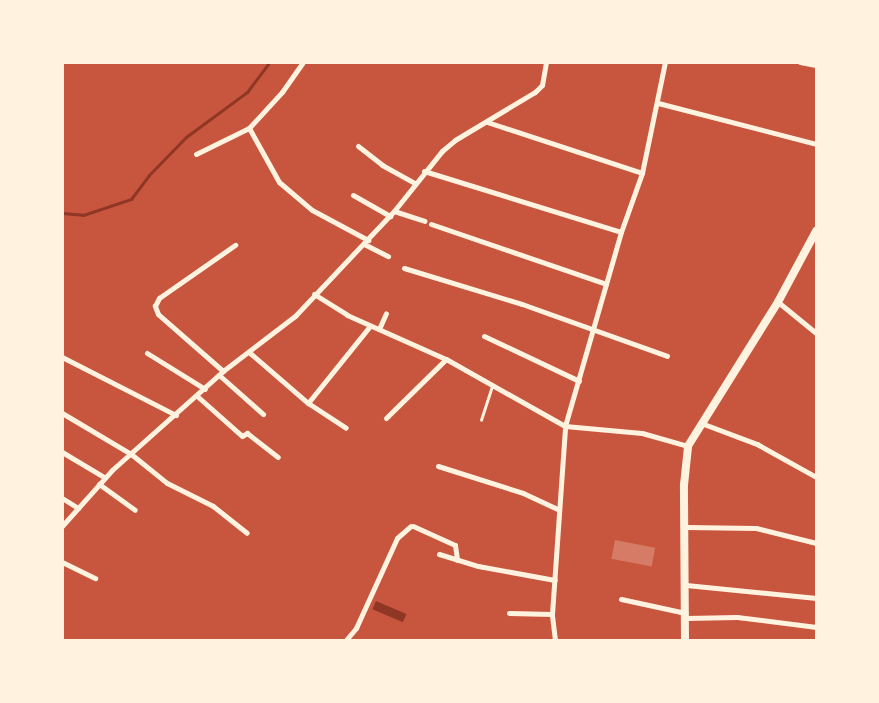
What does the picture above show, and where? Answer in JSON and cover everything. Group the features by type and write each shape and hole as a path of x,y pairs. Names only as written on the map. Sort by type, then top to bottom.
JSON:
{"main road":[{"path":"684,640 686,616 688,446 778,302 816,232"}],"street":[{"path":"196,154 249,128 282,92 303,62"},
{"path":"62,526 104,477 221,373 250,353 295,316 390,216 424,171 455,140 535,92 542,85 546,62"},
{"path":"555,640 552,614 565,426 621,232 642,173 665,62"},
{"path":"800,62 816,66"},
{"path":"658,103 816,144"},
{"path":"487,122 642,173"},
{"path":"249,128 279,182 312,210 388,256"},
{"path":"358,146 382,165 415,183"},
{"path":"424,171 621,232"},
{"path":"353,195 390,216"},
{"path":"394,211 424,221"},
{"path":"431,224 606,284"},
{"path":"235,245 159,298 155,306 158,314 263,414"},
{"path":"404,268 450,280 667,356"},
{"path":"314,294 370,326 446,359 565,426 649,434 688,446"},
{"path":"778,302 816,333"},
{"path":"379,329 386,313"},
{"path":"308,402 370,326"},
{"path":"484,336 579,381"},
{"path":"147,353 205,389"},
{"path":"250,353 308,402 346,428"},
{"path":"62,357 176,415"},
{"path":"386,418 446,359"},
{"path":"197,396 242,436 247,433 278,458"},
{"path":"62,413 131,454 167,483 214,506 247,533"},
{"path":"701,424 757,444 816,477"},
{"path":"62,452 104,477"},
{"path":"438,466 523,493 558,509"},
{"path":"99,484 135,510"},
{"path":"62,498 78,508"},
{"path":"346,640 356,628 397,538 412,526 455,545 457,560"},
{"path":"686,527 756,528 816,543"},
{"path":"439,554 457,560 555,580"},
{"path":"62,562 95,578"},
{"path":"686,585 816,598"},
{"path":"621,599 686,616 737,617 816,628"},
{"path":"509,613 552,614"}],"lane":[{"path":"481,420 492,386"}],"shaded area":[{"path":"376,601 406,614 403,622 372,609"}],"building":[{"path":"615,540 655,548 652,566 611,559"}],"waterway":[{"path":"62,213 83,215 131,199 149,175 186,137 247,92 270,62"}]}
